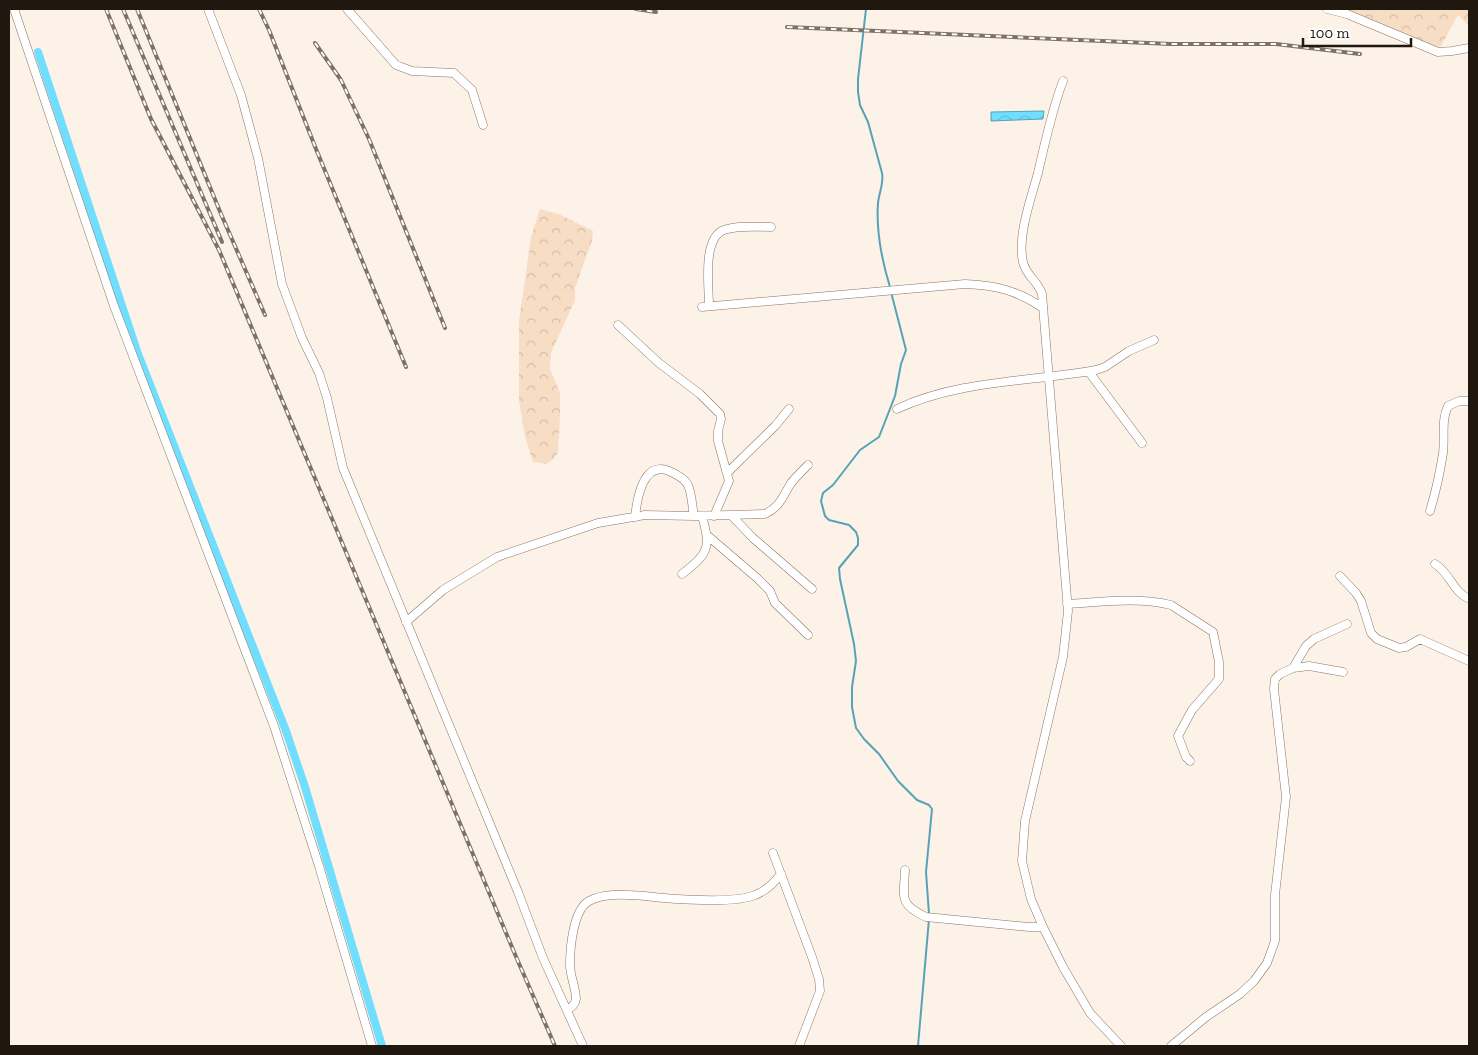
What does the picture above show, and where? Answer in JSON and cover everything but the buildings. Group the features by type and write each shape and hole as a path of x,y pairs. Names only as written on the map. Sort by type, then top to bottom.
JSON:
{"street":[{"path":"14,9 114,306 277,735 319,866 372,1046"},
{"path":"208,9 241,95 258,158 282,284 302,338 319,374 327,398 344,468 518,892 543,958 583,1046"},
{"path":"347,9 396,65 412,71 454,72 472,90 483,125"},
{"path":"1327,9 1347,14 1438,52 1469,48"},
{"path":"1064,81 1052,116 1024,222 1022,260 1028,276 1040,285 1044,308 1068,604 1063,657 1025,821 1022,861 1032,899 1043,927 1063,967 1090,1013 1121,1046"},
{"path":"771,227 723,230 716,237 711,246 709,256 706,306 965,284 989,285 1028,298 1044,308"},
{"path":"618,325 659,363 700,394 720,414 718,441 729,481 714,516"},
{"path":"897,409 934,396 968,388 1089,372 1105,366 1130,351 1154,340"},
{"path":"1089,372 1142,444"},
{"path":"1430,511 1438,488 1443,451 1444,414 1448,406 1469,401"},
{"path":"727,472 775,426 789,409"},
{"path":"406,622 443,590 498,557 598,524 645,515 714,516 765,514 772,511 780,503 792,483 808,465"},
{"path":"635,517 642,484 654,470 662,468 682,478 687,484 698,516 708,536 757,578 770,591 776,603 808,635"},
{"path":"731,515 753,538 812,589"},
{"path":"682,574 704,554 708,536"},
{"path":"1435,564 1442,568 1456,589 1469,599"},
{"path":"1340,576 1361,601 1371,633 1377,638 1390,646 1399,648 1406,647 1420,639 1469,661"},
{"path":"1068,604 1138,601 1163,603 1171,605 1213,632 1219,662 1219,679 1192,710 1178,736 1186,757 1190,761"},
{"path":"1293,668 1306,646 1314,639 1347,624"},
{"path":"1171,1046 1206,1017 1240,994 1254,981 1267,963 1275,941 1275,896 1286,797 1274,689 1275,679 1280,674 1293,668 1309,666 1343,672"},
{"path":"773,853 812,956 820,985 820,990 799,1046"},
{"path":"905,870 904,901 912,909 929,918 1043,927"},
{"path":"567,1010 574,1005 576,999 570,965 575,928 578,912 587,902 600,897 618,895 725,900 747,898 767,889 781,874"}],"green space":[{"path":"1342,9 1469,9 1469,26 1458,15 1441,46 1433,47 1363,16"},
{"path":"540,209 561,215 593,231 592,241 575,288 575,300 551,353 550,369 560,393 560,417 558,452 554,459 546,464 533,462 525,437 519,401 519,321 531,237"}],"water":[{"path":"1044,111 1043,119 991,121 991,112"}],"waterway":[{"path":"866,9 858,92 860,105 868,122 882,173 878,203 878,224 882,256 890,287"},
{"path":"38,52 138,354 286,731 305,787 382,1046"},
{"path":"891,292 906,350 901,364 895,396 879,437 860,450 833,485 823,493 821,501 825,516 829,520 849,525 856,532 858,538 858,545 839,568 856,661 852,687 852,707 856,728 879,754 898,781 917,800 929,805 932,809 926,872 929,914"},
{"path":"918,1046 929,919"}],"railway":[{"path":"106,9 151,119 219,250 555,1046"},
{"path":"123,9 222,242"},
{"path":"137,9 221,214 265,315"},
{"path":"259,9 406,367"},
{"path":"636,9 656,12"},
{"path":"787,27 1171,44 1276,44 1360,54"},
{"path":"315,43 341,80 369,139 445,328"}]}
